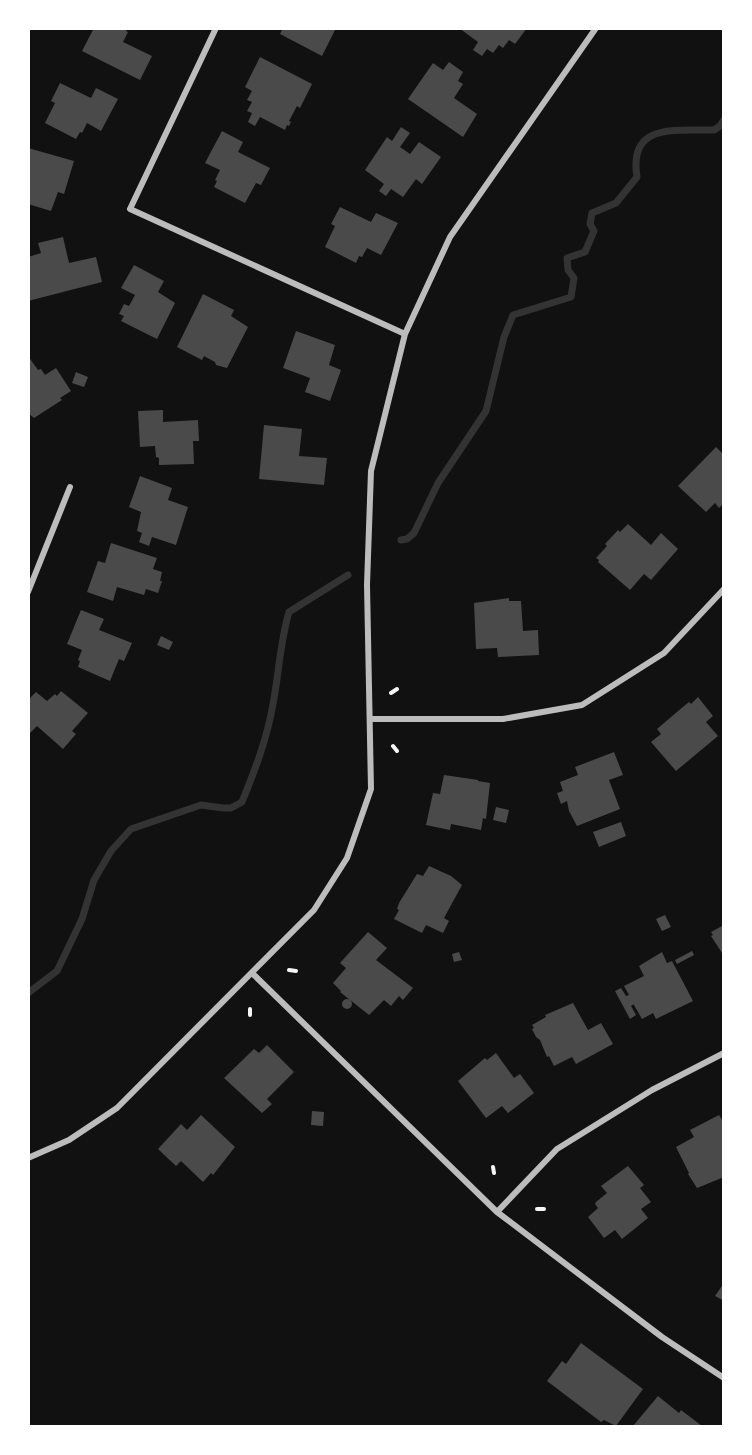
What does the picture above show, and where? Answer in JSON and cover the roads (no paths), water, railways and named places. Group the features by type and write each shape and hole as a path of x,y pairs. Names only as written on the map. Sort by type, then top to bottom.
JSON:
{"street":[{"path":"216,28 130,209 405,334"},
{"path":"28,1158 69,1140 117,1108 314,910 347,858 371,789 367,585 371,471 405,334 450,237 596,28"},
{"path":"28,592 70,487"},
{"path":"371,719 503,719 582,705 664,653 723,589"},
{"path":"252,973 497,1212 662,1337 723,1378"},
{"path":"497,1212 557,1149 652,1090 723,1053"}],"waterway":[{"path":"401,540 407,539 414,533 438,483 486,411 504,337 513,315 571,297 574,278 568,270 567,258 585,252 594,231 590,224 592,213 616,203 637,177 636,159 640,147 647,138 658,133 714,130 724,120"},
{"path":"28,993 57,971 82,919 94,880 111,851 131,829 201,805 231,808 242,802 267,730 289,612 348,575"}]}
